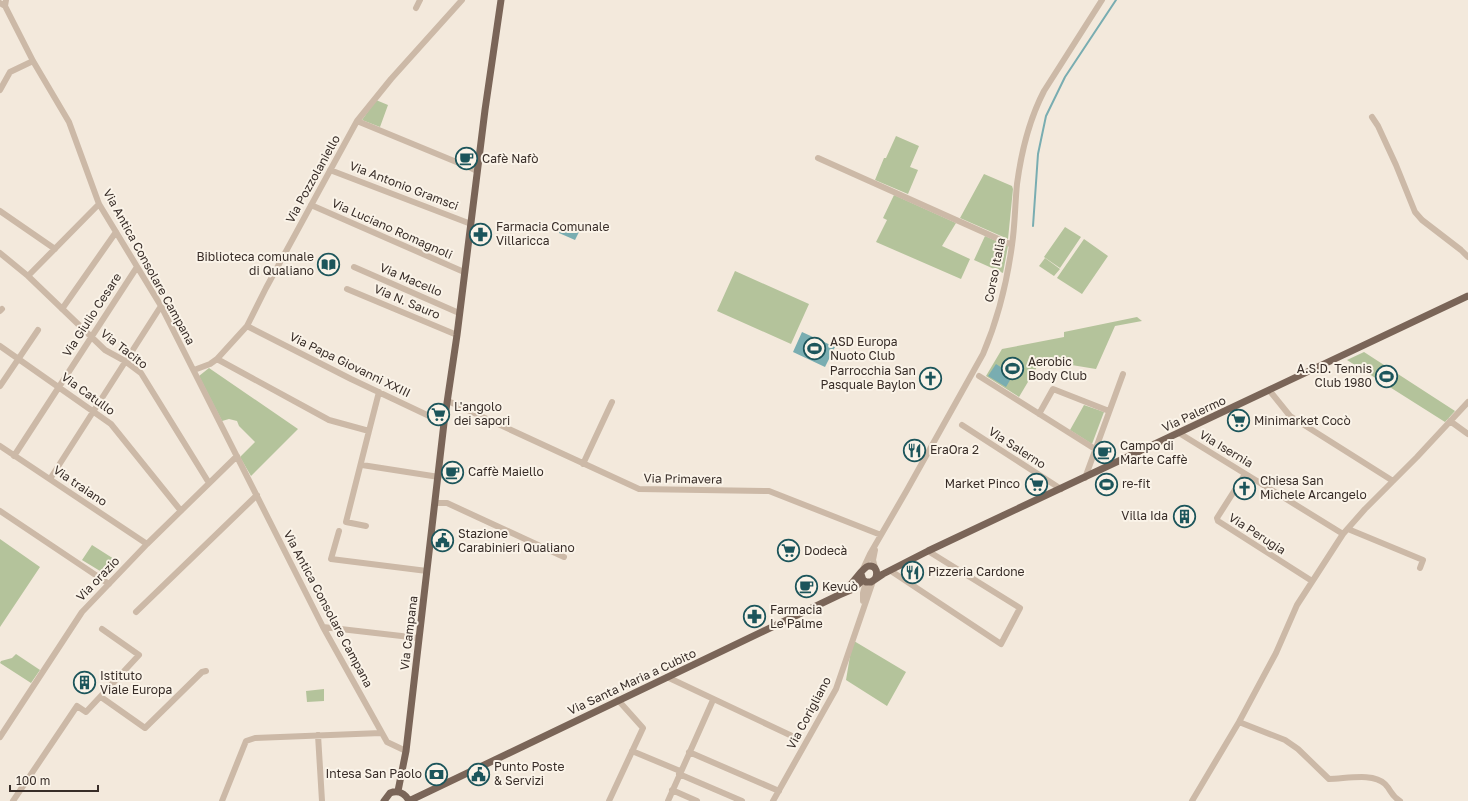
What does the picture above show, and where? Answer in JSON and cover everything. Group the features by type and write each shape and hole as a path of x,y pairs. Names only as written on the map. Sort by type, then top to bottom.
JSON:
{"main road":[{"name":"Via Campana","path":"398,791 406,751 436,503 444,423 501,0"},
{"name":"Via Palermo","path":"867,578 891,571 928,551 1468,296"},
{"path":"867,578 870,566 875,569 891,571"},
{"path":"839,595 848,588 867,578 877,575 875,569"},
{"name":"Via Santa Maria a Cubito","path":"409,801 423,797 618,700 839,595 853,588 867,578"},
{"path":"384,801 390,793 398,791 405,794 409,801"}],"street":[{"path":"416,8 420,0"},
{"name":"Via Pozzolaniello","path":"194,370 217,360 247,326 357,121 391,78 462,0"},
{"name":"Corso Italia","path":"881,536 983,354 990,337 1001,300 1012,245 1018,178 1037,104 1102,0"},
{"name":"Via Antica Consolare Campana","path":"4,3 33,61 69,122 99,204 161,306 323,627 387,742 406,751"},
{"path":"0,90 10,72 33,61"},
{"path":"1372,117 1378,126 1396,165 1415,212 1422,220 1468,257"},
{"path":"357,121 477,171"},
{"path":"818,158 1012,245"},
{"name":"Via Antonio Gramsci","path":"330,170 471,224"},
{"path":"28,276 99,204"},
{"name":"Via Luciano Romagnoli","path":"311,205 464,272"},
{"path":"0,211 55,249"},
{"path":"62,309 116,232"},
{"name":"Via Tacito","path":"0,253 28,276 105,350 125,361 141,373 209,483"},
{"name":"Via Giulio Cesare","path":"14,456 137,267"},
{"name":"Via Macello","path":"354,267 459,313"},
{"name":"Via N. Sauro","path":"347,289 457,335"},
{"path":"50,478 161,306"},
{"name":"Via Papa Giovanni XXIII","path":"247,326 444,423"},
{"path":"0,386 38,330"},
{"name":"Via Catullo","path":"0,346 111,424 181,511"},
{"path":"217,360 329,420 369,431"},
{"path":"1085,478 1122,374"},
{"path":"979,376 1095,450"},
{"path":"1039,414 1053,389 1109,411"},
{"path":"1268,390 1290,416 1393,481"},
{"path":"366,526 346,522 362,465 379,392"},
{"name":"Via Primavera","path":"448,402 638,490 769,491 881,536"},
{"path":"583,464 612,402"},
{"path":"1192,801 1239,722 1276,653 1297,606 1343,534 1365,509 1468,402"},
{"path":"1450,421 1468,434"},
{"name":"Via Salerno","path":"962,425 1061,489"},
{"name":"Via Isernia","path":"1179,433 1343,534"},
{"name":"Via traiano","path":"0,446 148,544"},
{"name":"Via orazio","path":"0,737 74,622 82,612 236,456"},
{"path":"362,465 439,477"},
{"name":"Via Perugia","path":"1245,474 1217,518 1218,521 1312,581"},
{"path":"136,612 257,494"},
{"path":"436,503 447,503 564,557"},
{"path":"0,511 109,584"},
{"path":"1348,529 1423,560 1420,568"},
{"path":"339,531 331,560 427,571"},
{"path":"875,569 873,556 881,536"},
{"path":"862,609 870,554 881,536"},
{"path":"891,571 1001,644 1020,608 928,551"},
{"path":"862,609 863,593 867,578"},
{"path":"853,588 863,593"},
{"name":"Via Corigliano","path":"773,801 836,689 862,609"},
{"path":"323,627 419,638"},
{"path":"13,801 77,706 86,712 139,655 102,629"},
{"path":"101,697 146,728 202,672 206,671"},
{"path":"667,677 792,736"},
{"path":"609,801 643,728 618,700"},
{"path":"668,801 713,700"},
{"path":"1239,722 1285,740 1298,749 1329,779 1361,776 1381,782 1386,785 1391,794 1400,801"},
{"path":"222,801 246,741 255,738 381,733"},
{"path":"318,735 322,801"},
{"path":"632,751 742,801"},
{"path":"689,752 779,791"},
{"path":"672,790 697,801"}],"green space":[{"path":"376,100 388,105 380,127 362,120"},
{"path":"896,136 919,146 910,167 918,170 908,194 875,180 884,158 886,158"},
{"path":"984,174 1012,186 1013,189 1008,239 960,218"},
{"path":"894,195 956,223 942,246 970,259 961,279 876,242 887,220 883,218"},
{"path":"1065,227 1081,237 1060,268 1044,257"},
{"path":"985,236 1008,246 1003,273 974,260"},
{"path":"1084,239 1108,256 1082,294 1057,278"},
{"path":"1045,258 1060,269 1054,276 1039,266"},
{"path":"735,271 809,304 791,344 717,311"},
{"path":"1137,317 1142,321 1115,326 1096,369 1041,360 1019,397 986,376 1002,349 1064,337 1064,332"},
{"name":"A.S.D. Tennis Club 1980","path":"1364,352 1455,411 1445,422 1347,360"},
{"path":"209,368 298,429 251,476 240,457 255,442 239,426 237,421 229,419 222,421 199,376"},
{"path":"1084,405 1104,412 1092,444 1070,430"},
{"path":"0,539 40,567 0,627"},
{"path":"92,545 114,559 105,574 82,560"},
{"path":"854,641 906,672 887,706 846,680"},
{"path":"16,654 40,670 31,683 0,663 1,661 12,658"},
{"path":"324,689 324,701 307,702 306,691"}],"water":[{"path":"563,225 579,232 575,240 559,233"},
{"name":"ASD Europa Nuoto Club","path":"802,332 835,347 825,367 793,352"},
{"path":"996,364 1013,375 1006,387 988,376"}],"waterway":[{"path":"1033,226 1038,154 1046,116 1065,77 1116,0"}],"place":[{"name":"Cafè Nafò","path":"467,159"},
{"name":"Farmacia Comunale Villaricca","path":"481,234"},
{"name":"Biblioteca comunale di Qualiano","path":"329,264"},
{"name":"ASD Europa Nuoto Club","path":"814,349"},
{"name":"Aerobic Body Club","path":"1013,369"},
{"name":"A.S.D. Tennis Club 1980","path":"1387,376"},
{"name":"Parrocchia San Pasquale Baylon","path":"931,378"},
{"name":"L'angolo dei sapori","path":"438,414"},
{"name":"Minimarket Cocò","path":"1238,421"},
{"name":"EraOra 2","path":"915,450"},
{"name":"Campo di Marte Caffè","path":"1104,453"},
{"name":"Caffè Maiello","path":"452,472"},
{"name":"Market Pinco","path":"1036,484"},
{"name":"re-fit","path":"1106,484"},
{"name":"Chiesa San Michele Arcangelo","path":"1245,488"},
{"name":"Villa Ida","path":"1184,516"},
{"name":"Stazione Carabinieri Qualiano","path":"442,541"},
{"name":"Dodecà","path":"788,551"},
{"name":"Pizzeria Cardone","path":"912,572"},
{"name":"Kevuò","path":"806,587"},
{"name":"Farmacia Le Palme","path":"754,617"},
{"name":"Istituto Viale Europa","path":"84,683"},
{"name":"Intesa San Paolo","path":"437,774"},
{"name":"Punto Poste & Servizi","path":"478,774"}]}
